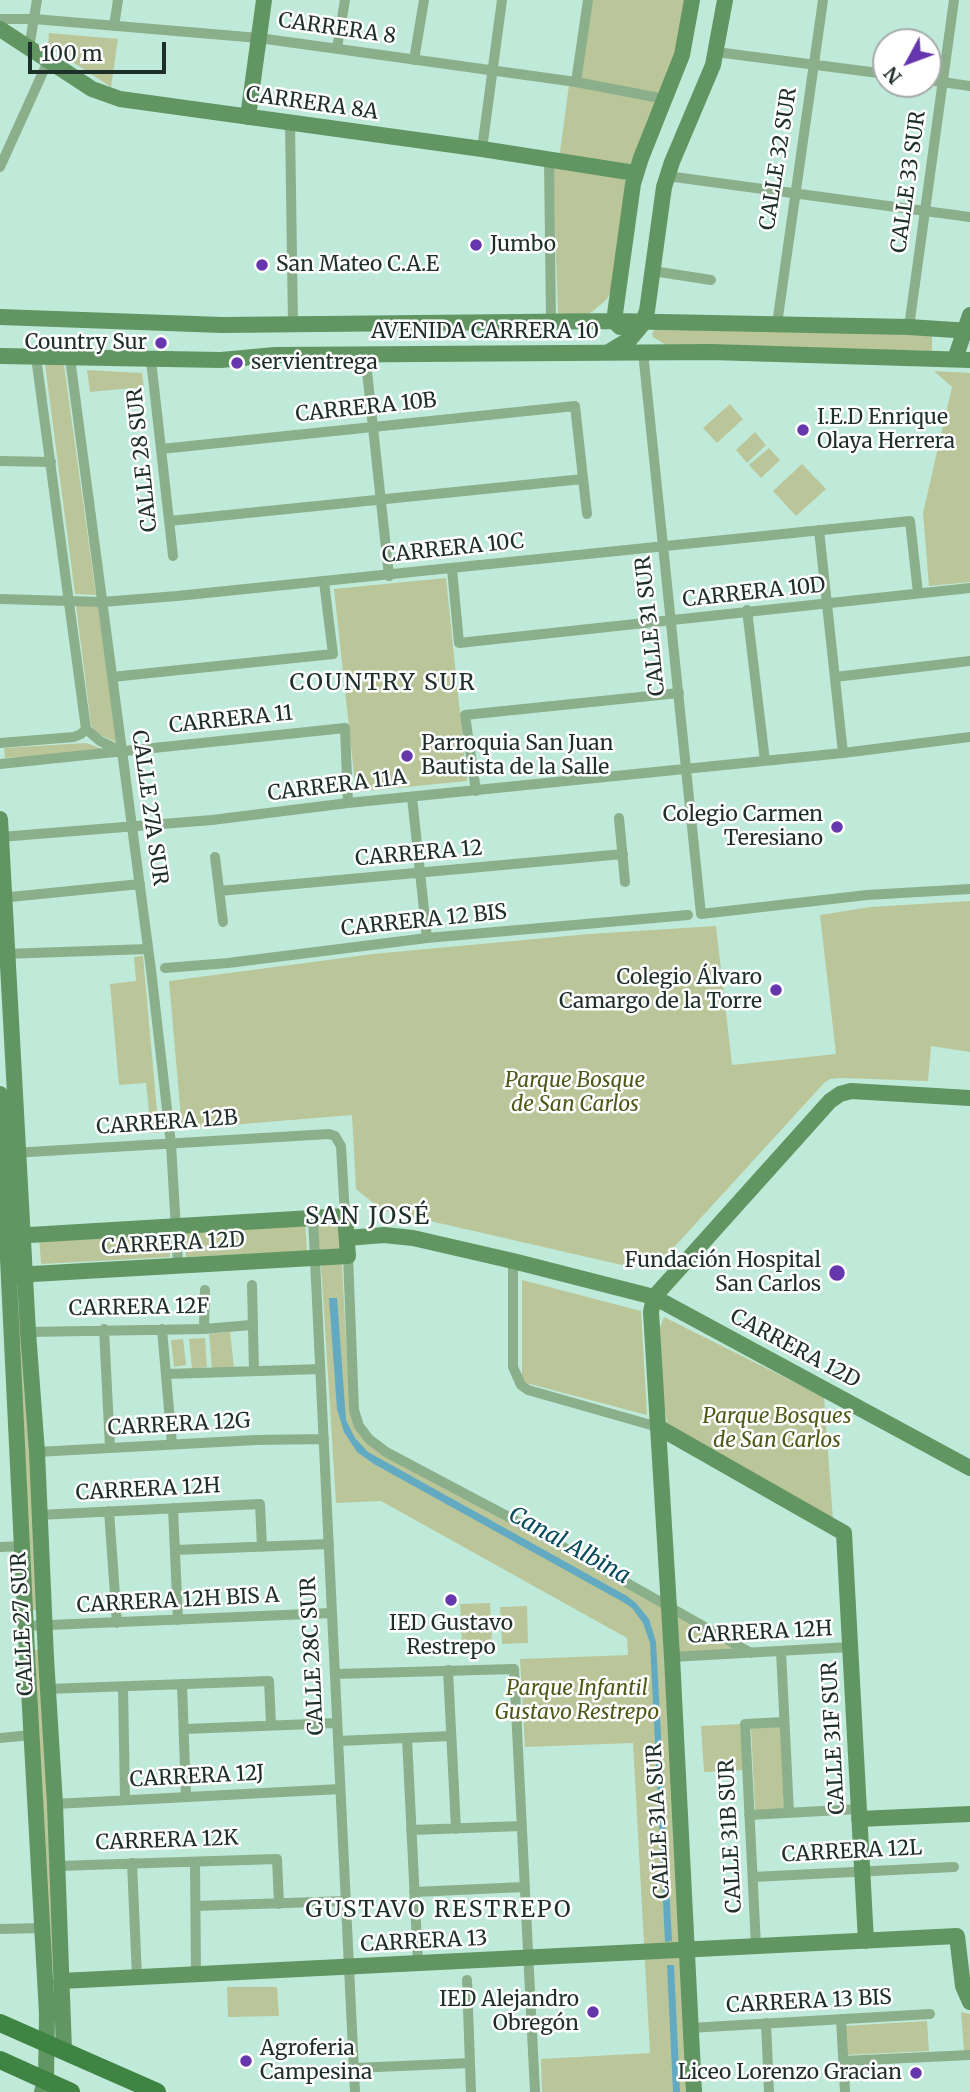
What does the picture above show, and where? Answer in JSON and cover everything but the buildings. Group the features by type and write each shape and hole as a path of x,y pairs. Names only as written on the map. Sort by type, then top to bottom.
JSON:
{"main road":[{"path":"0,2023 157,2092"},
{"path":"0,2060 44,2086 71,2092"}],"street":[{"path":"29,48 37,0"},
{"path":"114,26 118,0"},
{"path":"248,117 264,0"},
{"path":"337,48 345,0"},
{"path":"414,60 424,0"},
{"path":"482,149 502,0"},
{"path":"576,82 588,0"},
{"path":"643,352 614,321 635,173 684,48 692,0"},
{"path":"608,352 631,339 643,321 650,298 667,176 709,76 725,0"},
{"name":"CALLE 32 SUR","path":"777,324 823,0"},
{"name":"CALLE 33 SUR","path":"942,82 954,0"},
{"name":"CARRERA 8","path":"0,19 34,19 259,38 576,82 665,99"},
{"name":"CARRERA 8A","path":"0,29 92,89 109,96 635,173"},
{"path":"716,52 872,72"},
{"path":"0,167 48,61"},
{"path":"942,82 970,86"},
{"name":"CALLE 33 SUR","path":"909,327 940,98"},
{"path":"290,123 293,325"},
{"path":"549,159 551,321"},
{"path":"667,176 970,218"},
{"path":"653,271 711,280"},
{"name":"AVENIDA CARRERA 10","path":"0,317 222,325 643,321 968,326"},
{"path":"963,360 968,326"},
{"name":"AVENIDA CARRERA 10","path":"0,356 221,360 275,355 643,352 963,360"},
{"name":"CALLE 31 SUR","path":"643,352 701,914 867,895 970,889"},
{"path":"365,354 389,576"},
{"path":"36,357 86,729 100,741 122,751"},
{"name":"CALLE 27A SUR","path":"70,358 172,1144 178,1264"},
{"name":"CALLE 28 SUR","path":"151,360 173,556"},
{"name":"CARRERA 10B","path":"161,449 575,405 583,479"},
{"path":"0,461 51,462"},
{"path":"169,521 583,479 587,514"},
{"name":"CARRERA 10C","path":"0,599 102,602 389,576 910,521 918,593"},
{"path":"819,530 843,753"},
{"name":"CARRERA 10D","path":"452,569 459,643 970,588"},
{"path":"112,677 334,654 324,582"},
{"path":"747,610 765,761"},
{"path":"835,677 970,661"},
{"path":"475,791 465,715 679,693"},
{"name":"CARRERA 11","path":"0,764 345,728 348,803"},
{"path":"0,743 74,737 86,729"},
{"name":"CARRERA 11A","path":"1,837 133,828 348,803 843,753 970,737"},
{"path":"412,797 427,938"},
{"path":"619,818 625,882"},
{"name":"CALLE 27 SUR","path":"0,819 7,1153 3,1237 6,1356 23,1546 42,1928 56,2046"},
{"name":"CARRERA 12","path":"219,891 623,854"},
{"path":"215,858 223,922"},
{"path":"2,898 140,884"},
{"name":"CARRERA 12 BIS","path":"164,968 228,963 427,938 688,915"},
{"path":"4,954 148,949"},
{"path":"654,1297 830,1101 840,1094 851,1091 970,1098"},
{"name":"CALLE 27 SUR","path":"0,1094 7,1153 24,1235 55,1804 61,1981 56,2046 44,2086"},
{"name":"CARRERA 12B","path":"7,1153 323,1133 335,1136 341,1146 345,1216"},
{"path":"345,1216 354,1410 363,1432 386,1452 535,1531 751,1653"},
{"name":"CARRERA 12D","path":"3,1237 345,1216"},
{"name":"CALLE 28C SUR","path":"313,1218 355,2092"},
{"name":"CARRERA 12D","path":"347,1238 384,1235 413,1238 654,1297 970,1468"},
{"name":"CARRERA 12D","path":"4,1276 348,1256"},
{"path":"513,1261 513,1367 521,1385 528,1390 658,1427"},
{"path":"252,1285 254,1371"},
{"path":"204,1329 205,1290"},
{"name":"CALLE 31A SUR","path":"654,1297 652,1312 694,2092"},
{"name":"CARRERA 12F","path":"28,1332 204,1329 251,1325"},
{"path":"104,1329 110,1448"},
{"path":"162,1329 172,1444"},
{"path":"167,1374 320,1369"},
{"name":"CALLE 31F SUR","path":"658,1427 844,1533 866,1941"},
{"name":"CARRERA 12G","path":"37,1452 324,1439"},
{"name":"CARRERA 12H","path":"39,1515 260,1504 262,1546"},
{"path":"173,1508 178,1620"},
{"path":"109,1511 117,1623"},
{"path":"175,1550 329,1544"},
{"path":"0,1547 23,1546"},
{"name":"CARRERA 12H BIS A","path":"26,1626 331,1613"},
{"name":"CARRERA 12H","path":"672,1657 850,1647"},
{"path":"781,1651 789,1812"},
{"path":"335,1674 514,1669 535,2092"},
{"path":"448,1670 456,1829"},
{"path":"47,1689 269,1681 271,1724"},
{"path":"181,1684 186,1797"},
{"path":"123,1686 125,1800"},
{"name":"CALLE 31B SUR","path":"756,1946 745,1724 784,1722"},
{"path":"185,1729 337,1723"},
{"path":"0,1738 32,1735"},
{"path":"338,1741 451,1736"},
{"path":"407,1738 418,1963"},
{"name":"CARRERA 12J","path":"55,1804 340,1790"},
{"path":"749,1815 789,1812 970,1814"},
{"path":"411,1830 522,1826"},
{"name":"CARRERA 12K","path":"57,1866 277,1859 279,1904"},
{"path":"195,1862 196,1974"},
{"path":"132,1863 138,1977"},
{"name":"CARRERA 12L","path":"753,1877 954,1867"},
{"path":"414,1892 524,1887"},
{"path":"196,1906 346,1901"},
{"path":"0,1929 42,1928"},
{"name":"CARRERA 13","path":"61,1981 957,1936 963,1986 970,2003"},
{"path":"467,1980 471,2092"},
{"name":"CARRERA 13 BIS","path":"690,2028 930,2014"},
{"path":"841,2019 845,2092"},
{"path":"766,2023 769,2092"},
{"path":"844,2061 970,2055"},
{"path":"354,2068 470,2063"}],"green space":[{"path":"591,0 686,0 680,38 665,85 613,287 607,299 592,312 558,314 553,166 558,166 569,85 578,86"},
{"path":"49,33 118,39 111,87 48,46"},
{"path":"656,328 932,335 932,351 666,345 653,337 652,333"},
{"path":"45,364 64,365 96,595 75,594"},
{"path":"87,370 142,373 144,387 90,392"},
{"path":"934,371 970,373 970,582 929,586 923,513 952,387"},
{"path":"730,404 743,419 717,443 703,428"},
{"path":"755,432 766,445 747,463 736,450"},
{"path":"769,448 780,460 761,478 749,465"},
{"path":"802,464 826,489 796,516 773,491"},
{"path":"446,578 467,781 356,792 334,589"},
{"path":"76,605 98,606 116,742 96,733 91,725"},
{"path":"86,743 108,751 5,758 4,748"},
{"name":"Parque Bosque de San Carlos","path":"970,901 970,1052 931,1046 928,1081 842,1078 830,1079 824,1083 667,1255 622,1265 382,1210 356,1189 352,1115 182,1129 169,981 373,954 589,934 716,926 732,1065 836,1054 820,915 871,907"},
{"path":"143,956 159,1133 151,1133 146,1083 119,1085 110,984 136,981 134,957"},
{"path":"339,1222 340,1249 319,1250 318,1223"},
{"path":"305,1223 307,1251 186,1257 184,1229"},
{"path":"168,1231 170,1257 41,1264 39,1237"},
{"name":"Parque Infantil Gustavo Restrepo","path":"342,1264 349,1396 356,1428 490,1512 738,1650 669,1653 689,2092 542,2092 541,2059 650,2053 633,1743 525,1747 520,1659 628,1655 627,1638 381,1501 336,1503 321,1265"},
{"path":"522,1280 641,1311 647,1415 526,1383 522,1378"},
{"path":"15,1309 25,1321 39,1610 30,1610"},
{"name":"Parque Bosques de San Carlos","path":"664,1317 824,1397 833,1520 667,1423 655,1341"},
{"path":"230,1332 234,1367 212,1369 209,1334"},
{"path":"205,1338 207,1367 192,1369 189,1339"},
{"path":"183,1339 186,1365 174,1367 171,1340"},
{"path":"490,1603 492,1642 462,1643 460,1604"},
{"path":"527,1606 528,1643 502,1644 500,1607"},
{"path":"31,1650 40,1650 57,1966 48,1967"},
{"path":"740,1724 743,1770 704,1772 701,1726"},
{"path":"780,1725 784,1809 755,1811 751,1727"},
{"path":"227,1987 277,1987 279,2016 228,2017"},
{"path":"961,2012 970,2014 970,2051 964,2051"},
{"path":"927,2021 929,2051 845,2055 843,2026"}],"water":[{"path":"329,1298 337,1298 346,1420 355,1438 368,1452 627,1596 649,1619 656,1642 672,1941 665,1942 650,1643 643,1623 632,1608 623,1602 374,1464 357,1452 344,1432 337,1409"},
{"path":"667,1965 674,1965 680,2092 673,2092"}],"place":[{"name":"Jumbo","path":"476,245"},
{"name":"San Mateo C.A.E","path":"262,265"},
{"name":"Country Sur","path":"161,343"},
{"name":"servientrega","path":"237,363"},
{"name":"I.E.D Enrique Olaya Herrera","path":"803,430"},
{"name":"Parroquia San Juan Bautista de la Salle","path":"407,756"},
{"name":"Colegio Carmen Teresiano","path":"837,827"},
{"name":"Colegio Álvaro Camargo de la Torre","path":"776,990"},
{"name":"Fundación Hospital San Carlos","path":"837,1273"},
{"name":"IED Gustavo Restrepo","path":"451,1600"},
{"name":"IED Alejandro Obregón","path":"593,2012"},
{"name":"Agroferia Campesina","path":"246,2061"},
{"name":"Liceo Lorenzo Gracian","path":"916,2073"}],"district":[{"name":"COUNTRY SUR","path":"383,683"},
{"name":"SAN JOSÉ","path":"368,1217"},
{"name":"GUSTAVO RESTREPO","path":"439,1910"}],"water label":[{"name":"Canal Albina","path":"569,1546"}]}
